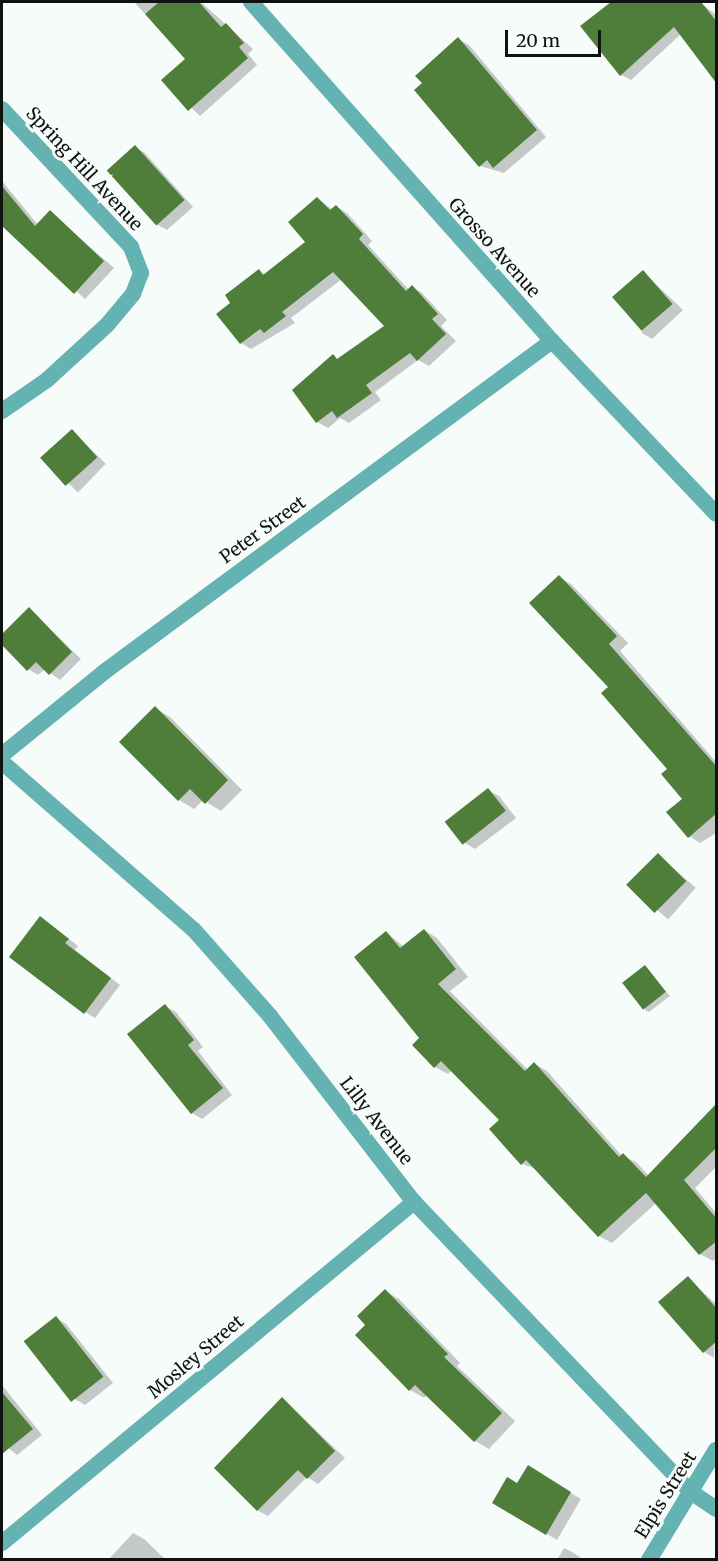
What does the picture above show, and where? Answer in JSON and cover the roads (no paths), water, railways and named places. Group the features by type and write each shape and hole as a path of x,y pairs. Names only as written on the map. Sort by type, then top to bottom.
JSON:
{"street":[{"name":"Grosso Avenue","path":"251,2 552,341 717,514"},
{"name":"Spring Hill Avenue","path":"2,109 131,247 141,273 133,294 107,325 47,380 2,411"},
{"name":"Peter Street","path":"2,755 104,672 552,341"},
{"name":"Lilly Avenue","path":"2,762 194,930 270,1016 414,1202 691,1492 717,1509"},
{"name":"Mosley Street","path":"2,1543 414,1202"},
{"name":"Elpis Street","path":"649,1560 717,1450"}]}
